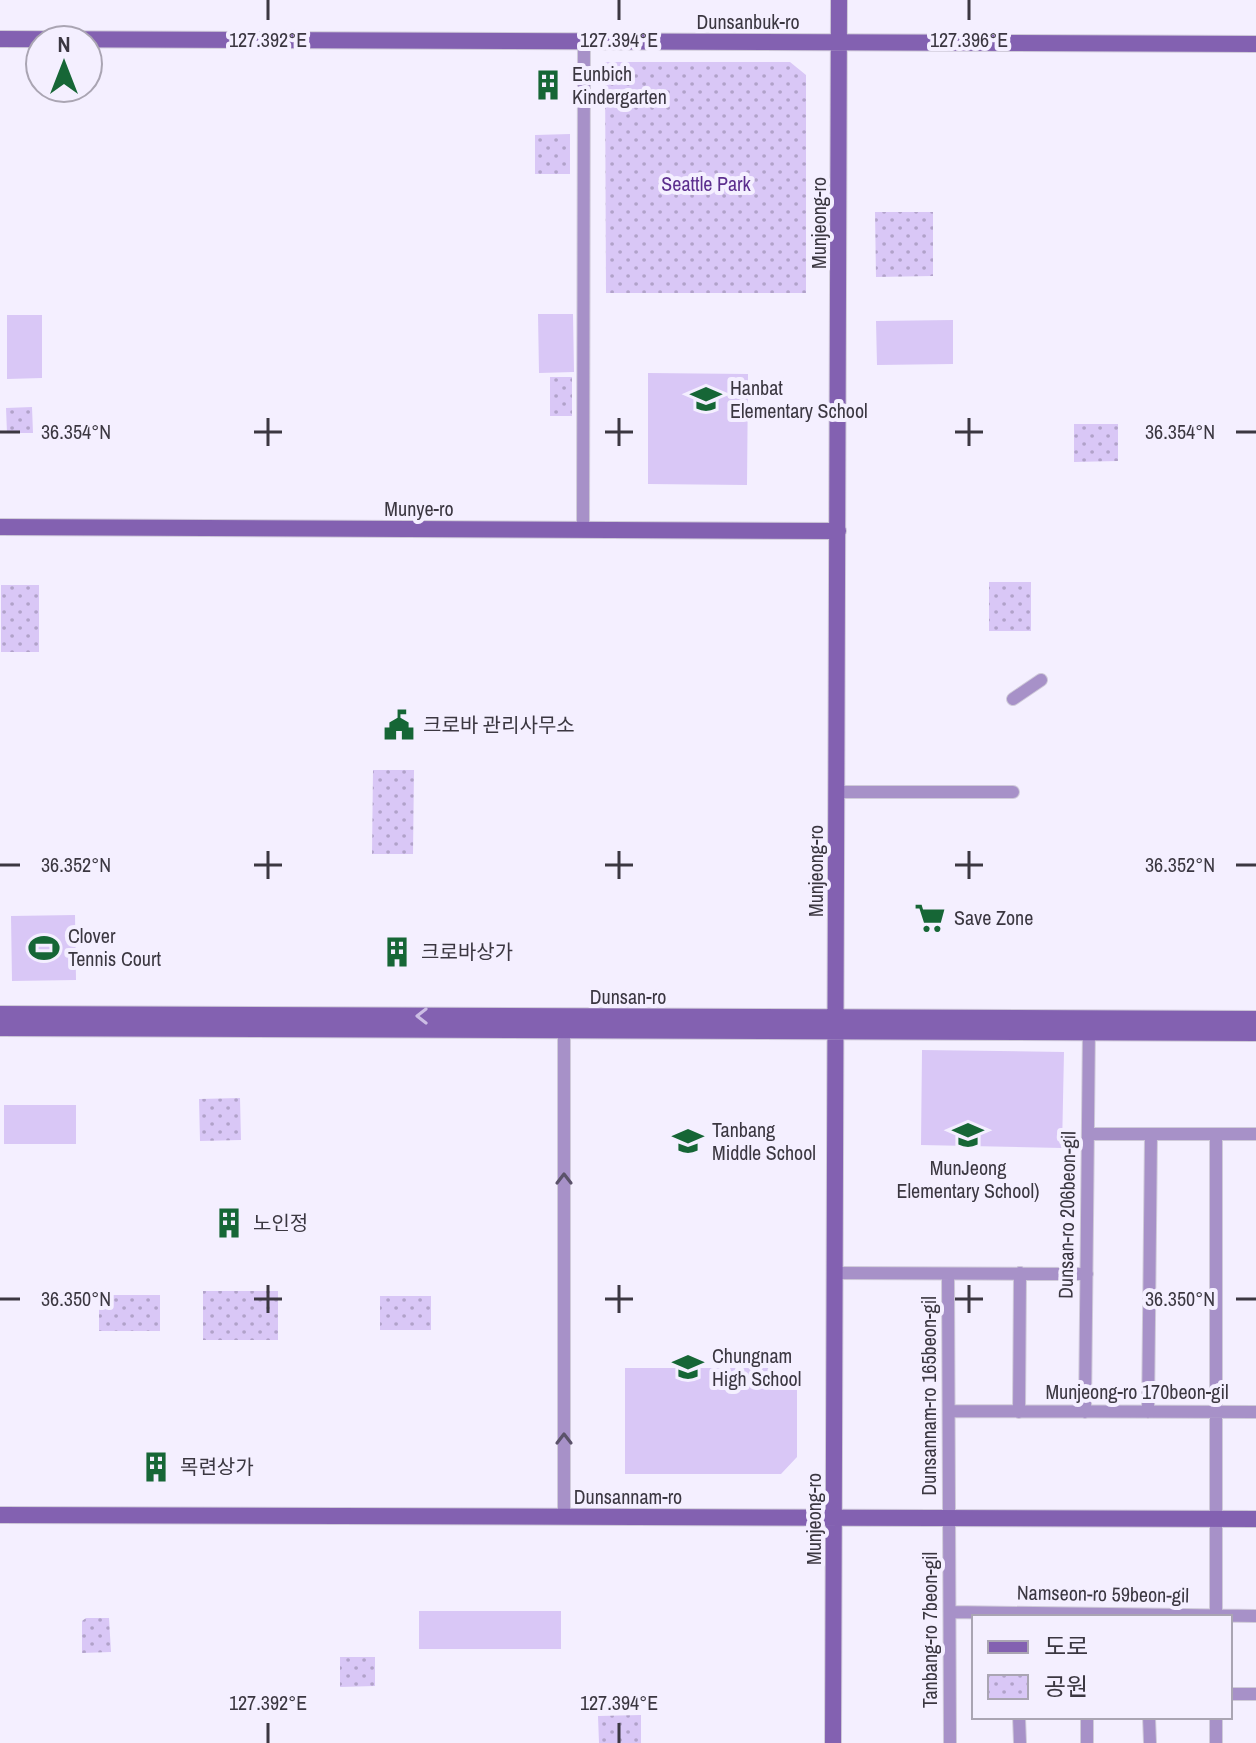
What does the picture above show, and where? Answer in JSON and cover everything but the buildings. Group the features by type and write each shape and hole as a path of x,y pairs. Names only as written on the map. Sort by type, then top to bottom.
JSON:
{"main road":[{"name":"Munjeong-ro","path":"833,1743 839,0"},
{"name":"Dunsanbuk-ro","path":"0,39 1256,44"},
{"name":"Munye-ro","path":"0,527 838,531"},
{"name":"Dunsan-ro","path":"0,1014 564,1024"},
{"name":"Dunsan-ro","path":"1089,1026 1256,1019"},
{"name":"Dunsan-ro","path":"0,1028 564,1024 1089,1026 1256,1033"},
{"name":"Dunsannam-ro","path":"0,1515 1256,1519"}],"street":[{"path":"583,530 584,41"},
{"path":"1013,699 1041,680"},
{"path":"837,792 1013,792"},
{"path":"564,1024 564,1517"},
{"name":"Dunsan-ro 206beon-gil","path":"1085,1412 1089,1026"},
{"path":"1088,1134 1256,1134"},
{"path":"1148,1412 1151,1134"},
{"path":"1216,1134 1216,1615"},
{"path":"835,1273 1087,1274"},
{"name":"Munjeong-ro 170beon-gil","path":"1019,1412 1020,1273"},
{"name":"Dunsannam-ro 165beon-gil","path":"948,1274 950,1518"},
{"name":"Munjeong-ro 170beon-gil","path":"949,1411 1256,1412"},
{"name":"Tanbang-ro 7beon-gil","path":"950,1518 950,1743"},
{"name":"Namseon-ro 59beon-gil","path":"950,1612 1018,1615"},
{"name":"Namseon-ro 59beon-gil","path":"1232,1616 1256,1616"},
{"path":"1232,1694 1256,1694"},
{"path":"1019,1719 1020,1743"},
{"path":"1087,1719 1087,1743"},
{"path":"1149,1719 1150,1743"},
{"path":"1216,1719 1216,1743"}],"green space":[{"name":"Seattle Park","path":"605,62 790,62 806,75 806,293 606,293"},
{"path":"570,134 570,174 535,174 535,135"},
{"path":"875,212 933,212 933,276 876,277"},
{"path":"538,314 573,314 574,372 539,373"},
{"path":"7,315 42,315 42,378 7,379"},
{"path":"953,320 953,364 877,365 876,321"},
{"path":"648,373 748,374 747,485 648,484"},
{"path":"550,377 572,377 572,416 550,416"},
{"path":"32,407 33,433 7,433 6,408"},
{"path":"1074,424 1118,424 1118,461 1074,462"},
{"path":"989,582 1031,582 1031,631 989,631"},
{"path":"1,585 39,585 39,652 1,652"},
{"path":"373,770 414,770 413,854 372,854"},
{"name":"Clover Tennis Court","path":"75,915 76,980 12,981 11,916"},
{"path":"922,1050 1064,1052 1062,1148 921,1145"},
{"path":"240,1098 241,1140 200,1141 199,1099"},
{"path":"4,1105 76,1105 76,1144 4,1144"},
{"path":"203,1291 278,1291 278,1340 203,1340"},
{"path":"99,1295 160,1295 160,1331 99,1331"},
{"path":"380,1296 431,1296 431,1330 380,1330"},
{"path":"625,1368 771,1368 771,1390 797,1390 797,1457 781,1474 625,1474"},
{"path":"419,1611 561,1611 561,1649 419,1649"},
{"path":"86,1618 109,1618 111,1652 82,1653 82,1621"},
{"path":"340,1657 375,1657 375,1686 340,1687"},
{"path":"641,1715 641,1743 599,1743 598,1716"}],"place":[{"name":"Eunbich Kindergarten","path":"548,85"},
{"name":"Hanbat Elementary School","path":"706,399"},
{"name":"크로바 관리사무소","path":"399,725"},
{"name":"Save Zone","path":"930,918"},
{"name":"Clover Tennis Court","path":"44,948"},
{"name":"크로바상가","path":"397,952"},
{"name":"MunJeong Elementary School)","path":"968,1135"},
{"name":"Tanbang Middle School","path":"688,1141"},
{"name":"노인정","path":"229,1223"},
{"name":"Chungnam High School","path":"688,1367"},
{"name":"목련상가","path":"156,1467"}]}
